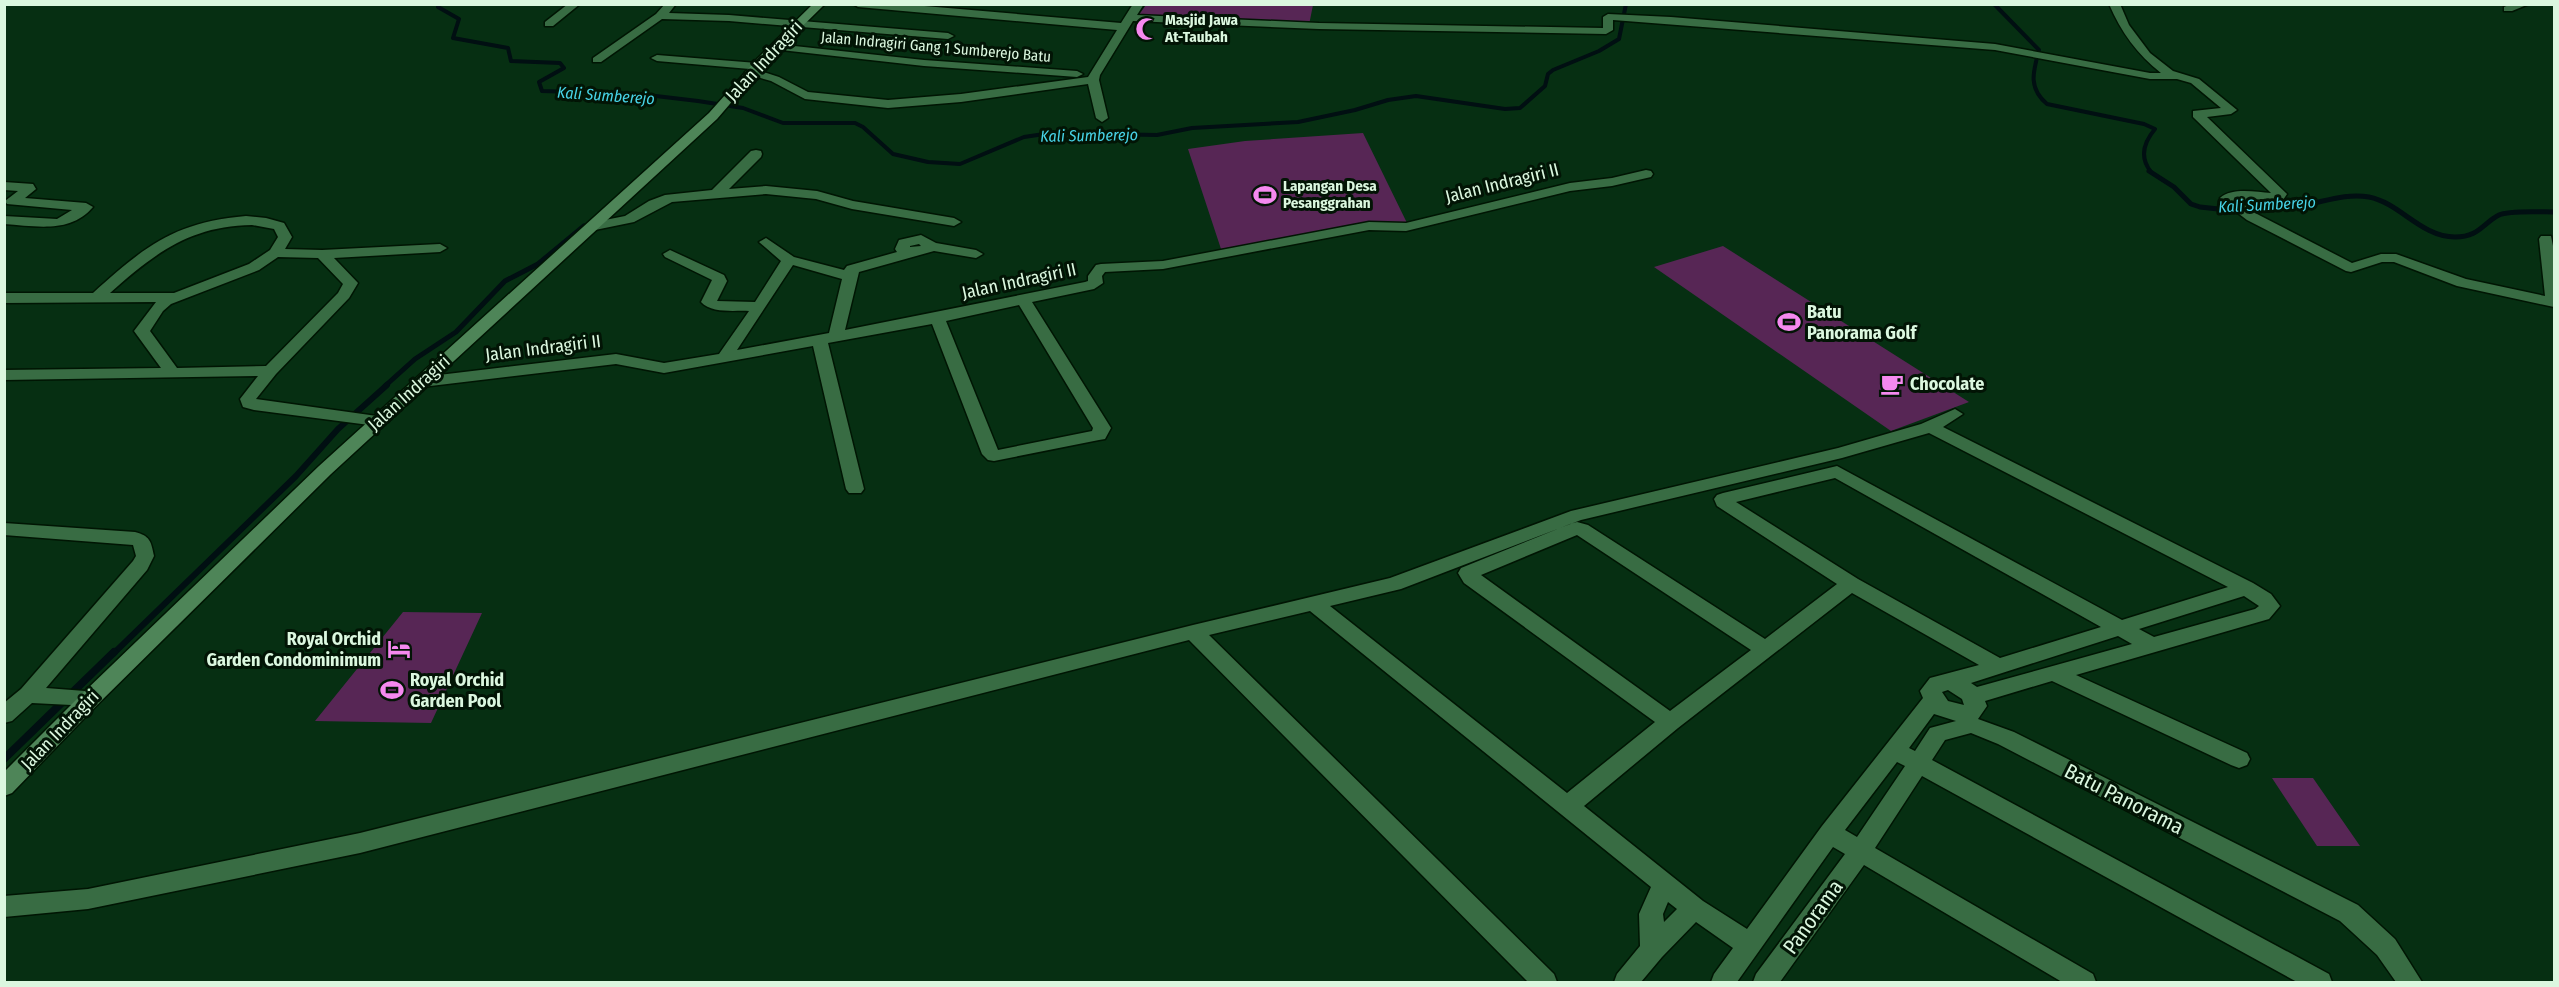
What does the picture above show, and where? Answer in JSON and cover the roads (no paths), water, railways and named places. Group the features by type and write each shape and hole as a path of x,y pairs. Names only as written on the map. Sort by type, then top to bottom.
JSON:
{"street":[{"path":"549,24 575,4"},
{"path":"597,60 660,16 671,4"},
{"name":"Jalan Indragiri","path":"4,787 83,698 370,420 422,382 595,226 713,116 754,69 797,24 820,4"},
{"path":"858,4 947,38"},
{"path":"947,38 975,4"},
{"path":"1102,117 1094,77 1140,4"},
{"path":"2114,4 2124,26 2142,51 2175,76"},
{"path":"2508,9 2524,4"},
{"path":"660,16 729,18 947,38 1128,23 1606,31 1608,30 1606,18 1614,17 2020,51 2151,76 2175,76 2195,81 2231,110 2197,114 2281,195 2227,198 2252,217 2351,268 2381,258 2396,258 2462,283 2554,302 2546,239"},
{"name":"Jalan Indragiri Gang 1 Sumberejo Batu","path":"776,47 947,38 1094,77"},
{"path":"657,58 754,69 806,95 888,104 961,98 1094,77"},
{"path":"716,194 756,154"},
{"name":"Jalan Indragiri II","path":"422,382 603,360 626,359 668,368 937,318 1093,285 1096,283 1097,270 1101,268 1163,265 1369,226 1406,227 1570,187 1612,182 1646,174"},
{"path":"4,186 30,188 8,203"},
{"path":"595,226 629,219 660,201 682,196 766,190 817,195 852,205 954,222"},
{"path":"4,220 58,223 66,221 86,207 8,203"},
{"path":"97,297 159,243 184,231 202,226 240,220 272,223 279,226 285,237 275,254"},
{"path":"855,489 828,339 849,276 855,267 911,253 905,252 902,246 909,241 926,241 930,246 976,254"},
{"path":"766,242 789,260 849,276"},
{"path":"171,371 142,331 157,308 173,297 247,270 275,254 440,248"},
{"path":"322,254 351,283 350,287 270,371 248,399 249,403 370,420"},
{"path":"670,254 719,278 710,304 760,307"},
{"path":"725,356 760,307 789,260"},
{"path":"4,298 173,297"},
{"path":"937,318 991,454 994,456 1100,435 1102,428 1023,300"},
{"path":"4,375 270,371"},
{"path":"4,907 88,899 360,843 1193,632 1315,604 1394,584 1576,515 1842,453 1931,427 1955,414"},
{"path":"1859,852 1941,732 1972,711 2053,673 2149,644 2262,614 2269,608 2268,602 2246,588 1931,427"},
{"path":"1999,667 1851,584 1723,502 1723,499 1837,472 2149,644"},
{"path":"1670,722 1471,578 1468,573 1577,528 1581,529 1766,650"},
{"path":"4,529 135,538 142,542 145,551 140,565 31,695 4,715"},
{"path":"1568,806 1670,722 1851,584"},
{"path":"1972,711 1958,714 1944,710 1933,700 1931,691 1937,684 1999,667 2246,588"},
{"path":"1315,604 1694,908 1750,945"},
{"path":"1193,632 1542,981"},
{"path":"2053,673 2239,759"},
{"path":"1949,682 1963,687 1972,711"},
{"path":"31,695 83,698"},
{"path":"1723,982 1830,833 1933,700"},
{"name":"Batu Panorama","path":"1972,711 2006,738 2349,913 2386,947 2410,982"},
{"path":"1894,750 2320,982"},
{"path":"1830,833 2084,982"},
{"name":"Panorama","path":"1766,982 1859,852"},
{"path":"1653,949 1651,914 1664,884"},
{"path":"1626,982 1653,949 1694,908"}],"waterway":[{"name":"Kali Sumberejo","path":"438,4 438,7 459,19 453,38 508,48 511,61 560,63 564,68 539,82 542,91 639,94 698,101 743,108 783,123 855,123 863,127 893,154 928,162 960,164 1024,137 1051,133 1157,135 1192,128 1298,122 1355,110 1388,100 1416,96 1505,109 1520,108 1545,86 1548,74 1553,70 1599,51 1619,39 1626,4"},
{"name":"Kali Sumberejo","path":"1994,4 2039,50 2034,73 2035,86 2047,104 2144,124 2155,129 2144,150 2145,161 2151,172"},
{"name":"Kali Sumberejo","path":"2149,171 2174,187 2191,204 2200,207 2226,210 2266,210 2361,196 2380,200 2421,226 2443,236 2470,235 2504,213 2554,212"},
{"path":"385,386 415,359 456,332 505,281 538,264 584,226"},
{"path":"113,654 296,476 338,429 387,385"},
{"path":"4,759 114,652"}],"place":[{"name":"Masjid Jawa At-Taubah","path":"1147,29"},
{"name":"Lapangan Desa Pesanggrahan","path":"1265,195"},
{"name":"Batu Panorama Golf","path":"1789,322"},
{"name":"Chocolate","path":"1892,384"},
{"name":"Royal Orchid Garden Condominimum","path":"399,649"},
{"name":"Royal Orchid Garden Pool","path":"392,690"}]}
